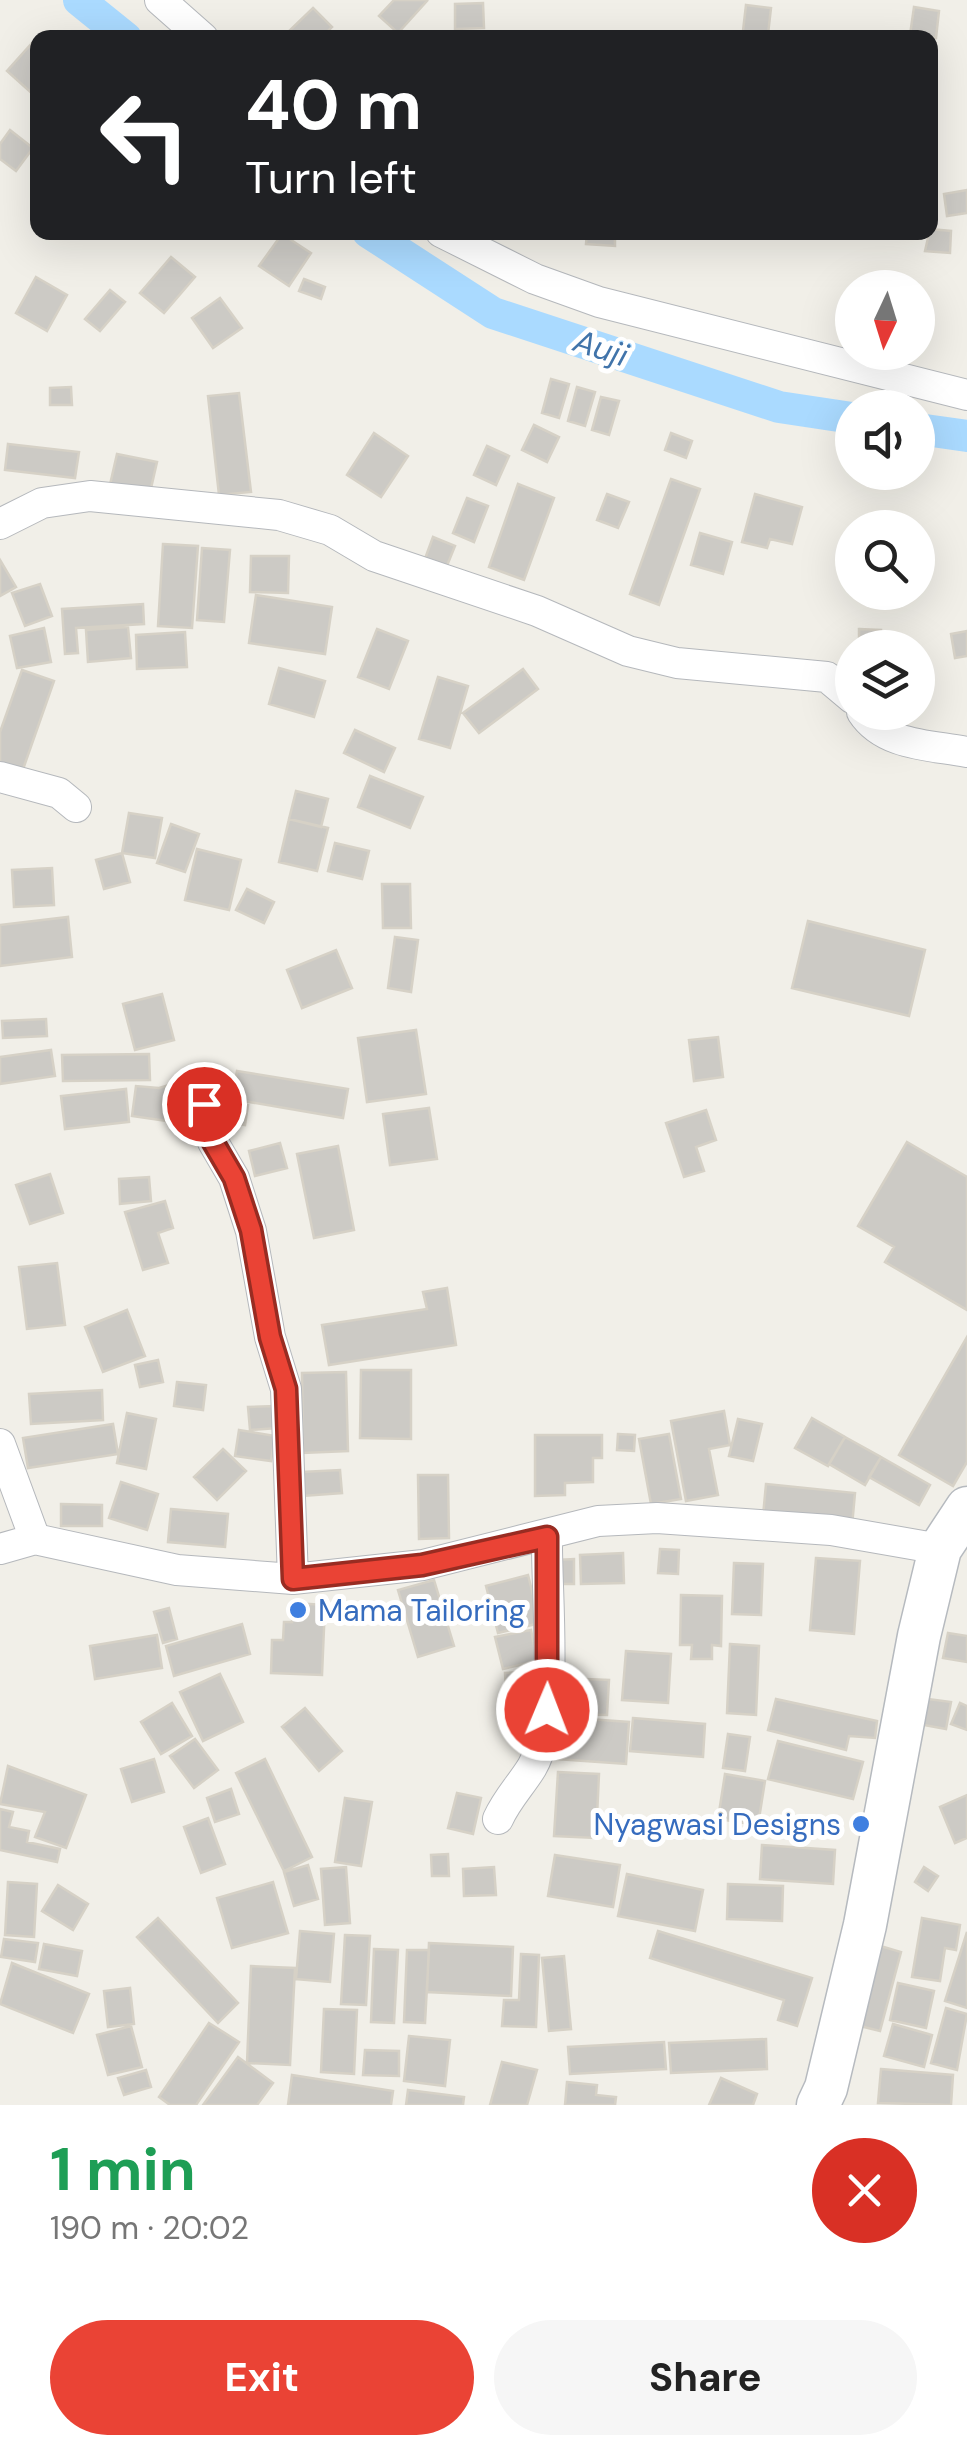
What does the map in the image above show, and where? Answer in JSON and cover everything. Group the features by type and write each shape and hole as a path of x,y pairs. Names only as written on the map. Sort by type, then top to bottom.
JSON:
{"street":[{"path":"160,0 194,30"},
{"path":"458,240 535,279 599,302 967,395"},
{"path":"0,524 42,503 90,496 279,516 330,530 374,556 537,612 628,651 676,663 827,677 835,684"},
{"path":"880,730 903,741 967,752"},
{"path":"0,777 59,793 76,806"},
{"path":"204,1104 213,1142 234,1178 251,1230 270,1337 286,1389 293,1579"},
{"path":"0,1444 35,1539"},
{"path":"818,2105 826,2088 865,1925 919,1636 940,1549 967,1508"},
{"path":"0,1549 35,1539 177,1570 293,1579 422,1565 598,1522 657,1518 831,1530 940,1549"},
{"path":"498,1818 513,1788 533,1766 547,1710 547,1537"}],"building":[{"path":"394,0 427,1 401,30 395,30 379,16"},
{"path":"483,3 484,28 455,29 455,4"},
{"path":"746,5 771,8 768,30 743,30"},
{"path":"914,7 939,11 937,30 911,30"},
{"path":"313,8 332,27 329,30 290,30"},
{"path":"30,45 30,92 7,71"},
{"path":"10,130 30,146 30,152 16,171 0,159 0,144"},
{"path":"967,190 967,213 947,216 944,194"},
{"path":"938,230 951,231 950,253 925,251 928,240 938,240"},
{"path":"278,240 291,240 311,253 289,286 259,266"},
{"path":"586,240 615,240 615,246 586,244"},
{"path":"171,257 195,277 164,313 140,293"},
{"path":"36,277 67,295 47,331 16,313"},
{"path":"304,279 325,287 321,299 299,291"},
{"path":"110,290 125,302 100,331 85,319"},
{"path":"220,298 242,328 213,348 192,318"},
{"path":"551,379 569,384 559,418 542,413"},
{"path":"71,387 72,405 50,405 50,388"},
{"path":"577,387 595,392 585,426 568,421"},
{"path":"239,393 251,492 219,495 208,396"},
{"path":"601,397 619,401 609,435 592,430"},
{"path":"534,425 559,437 547,462 522,450"},
{"path":"374,433 408,456 381,497 347,475"},
{"path":"671,433 692,441 686,458 665,450"},
{"path":"8,444 79,452 75,478 5,470"},
{"path":"487,446 509,456 496,485 474,475"},
{"path":"117,454 157,462 149,497 109,489"},
{"path":"671,479 700,489 659,605 630,594"},
{"path":"518,484 554,498 524,580 489,567"},
{"path":"607,494 629,502 618,528 597,520"},
{"path":"755,494 802,507 792,544 770,539 767,548 742,542"},
{"path":"467,498 488,506 474,542 453,533"},
{"path":"700,533 732,542 723,574 691,565"},
{"path":"433,537 455,546 444,573 423,564"},
{"path":"163,544 198,546 192,628 158,626"},
{"path":"202,548 230,550 224,622 197,620"},
{"path":"251,556 289,556 288,593 250,592"},
{"path":"0,560 16,587 0,596"},
{"path":"40,584 52,616 25,626 12,593"},
{"path":"256,595 332,607 325,654 249,643"},
{"path":"143,604 144,624 76,628 78,653 65,654 62,609"},
{"path":"128,627 131,658 88,662 86,630"},
{"path":"44,628 51,662 17,668 10,636"},
{"path":"377,629 408,641 389,689 358,677"},
{"path":"967,631 967,656 955,658 951,634"},
{"path":"185,632 187,667 137,669 136,635"},
{"path":"279,668 325,681 314,717 269,704"},
{"path":"523,669 538,689 479,733 463,713"},
{"path":"22,670 54,681 21,775 0,767 0,732"},
{"path":"438,677 468,686 450,748 419,739"},
{"path":"355,730 395,748 384,772 344,753"},
{"path":"370,776 423,797 410,828 358,807"},
{"path":"296,791 328,799 321,827 289,819"},
{"path":"129,813 162,818 155,858 122,853"},
{"path":"289,819 328,828 317,871 279,862"},
{"path":"171,824 199,834 185,872 157,863"},
{"path":"335,843 369,851 362,879 328,871"},
{"path":"197,849 241,860 229,910 185,900"},
{"path":"122,853 130,882 104,889 96,860"},
{"path":"52,868 54,905 14,907 12,870"},
{"path":"382,884 410,884 411,928 383,928"},
{"path":"247,889 274,902 264,923 236,910"},
{"path":"68,917 72,957 0,966 0,925"},
{"path":"808,921 925,950 909,1016 792,988"},
{"path":"395,937 418,940 411,992 388,988"},
{"path":"336,950 352,988 302,1008 287,970"},
{"path":"162,994 174,1040 135,1050 123,1004"},
{"path":"46,1019 47,1036 3,1038 2,1021"},
{"path":"416,1030 426,1094 367,1102 358,1038"},
{"path":"718,1037 723,1077 694,1081 689,1040"},
{"path":"51,1050 55,1076 0,1084 0,1057"},
{"path":"149,1054 150,1080 63,1081 62,1055"},
{"path":"237,1071 348,1089 343,1118 232,1099"},
{"path":"186,1080 193,1103 168,1111 167,1121 132,1116 136,1086 159,1088"},
{"path":"126,1089 129,1122 65,1129 61,1096"},
{"path":"227,1102 248,1105 245,1125 225,1122"},
{"path":"429,1108 437,1159 390,1165 383,1114"},
{"path":"706,1110 716,1140 696,1147 704,1171 684,1177 666,1123"},
{"path":"907,1142 967,1177 967,1310 885,1262 894,1247 858,1226"},
{"path":"280,1143 287,1168 255,1176 249,1151"},
{"path":"338,1146 354,1230 314,1238 297,1154"},
{"path":"50,1174 63,1213 30,1224 16,1185"},
{"path":"149,1177 151,1201 120,1204 119,1179"},
{"path":"165,1201 173,1228 158,1233 168,1263 143,1270 125,1212"},
{"path":"57,1263 65,1325 27,1329 19,1267"},
{"path":"447,1288 456,1345 329,1365 322,1325 427,1309 423,1292"},
{"path":"127,1310 145,1356 103,1372 85,1327"},
{"path":"967,1337 967,1462 953,1486 899,1455"},
{"path":"158,1360 163,1382 140,1387 135,1365"},
{"path":"361,1370 411,1370 411,1439 360,1438"},
{"path":"346,1372 348,1451 303,1453 302,1373"},
{"path":"177,1382 206,1385 203,1410 174,1406"},
{"path":"102,1390 103,1420 31,1424 29,1394"},
{"path":"275,1406 277,1428 250,1430 248,1407"},
{"path":"724,1411 730,1445 709,1449 718,1495 686,1501 671,1421"},
{"path":"127,1413 156,1419 146,1469 117,1463"},
{"path":"812,1418 845,1437 828,1466 795,1448"},
{"path":"738,1419 762,1424 753,1461 729,1456"},
{"path":"113,1424 118,1454 28,1468 23,1438"},
{"path":"239,1430 275,1436 271,1461 235,1456"},
{"path":"618,1434 635,1435 634,1451 617,1450"},
{"path":"669,1434 681,1499 651,1504 639,1439"},
{"path":"535,1435 602,1435 602,1458 593,1458 593,1482 565,1483 565,1495 535,1496"},
{"path":"845,1437 881,1457 865,1485 829,1464"},
{"path":"223,1449 246,1471 217,1500 194,1477"},
{"path":"881,1457 930,1485 919,1505 869,1477"},
{"path":"340,1470 342,1493 303,1496 302,1472"},
{"path":"418,1475 448,1475 449,1538 419,1539"},
{"path":"121,1482 158,1494 147,1530 109,1518"},
{"path":"766,1484 855,1493 852,1526 763,1516"},
{"path":"61,1504 102,1505 102,1526 61,1526"},
{"path":"171,1509 228,1514 225,1547 168,1542"},
{"path":"660,1549 679,1550 678,1574 658,1573"},
{"path":"623,1553 624,1583 581,1584 580,1555"},
{"path":"816,1558 860,1561 854,1634 810,1630"},
{"path":"574,1559 574,1584 556,1584 556,1560"},
{"path":"734,1563 763,1564 761,1615 732,1614"},
{"path":"528,1575 540,1623 498,1633 486,1586"},
{"path":"434,1580 454,1646 418,1657 398,1590"},
{"path":"681,1595 722,1596 721,1646 712,1645 712,1659 691,1659 692,1645 680,1645"},
{"path":"293,1603 325,1605 322,1675 271,1673 272,1640 283,1640 284,1622 292,1622"},
{"path":"169,1608 177,1639 163,1643 154,1612"},
{"path":"242,1624 250,1654 174,1676 166,1646"},
{"path":"531,1630 537,1661 503,1669 495,1637"},
{"path":"948,1633 967,1636 967,1662 943,1658"},
{"path":"157,1635 162,1668 95,1679 90,1646"},
{"path":"730,1644 759,1646 756,1715 727,1713"},
{"path":"626,1651 671,1654 668,1703 622,1700"},
{"path":"536,1671 538,1709 507,1710 505,1673"},
{"path":"220,1674 243,1722 203,1741 180,1692"},
{"path":"561,1678 609,1680 607,1715 559,1714"},
{"path":"776,1699 877,1721 875,1738 849,1736 846,1750 768,1730"},
{"path":"928,1699 951,1702 946,1729 924,1725"},
{"path":"172,1703 192,1736 161,1754 141,1722"},
{"path":"960,1703 967,1706 967,1730 951,1724"},
{"path":"305,1708 342,1751 319,1771 282,1727"},
{"path":"560,1717 629,1722 626,1764 557,1759"},
{"path":"633,1718 705,1724 703,1757 630,1751"},
{"path":"728,1734 750,1737 745,1771 723,1768"},
{"path":"195,1739 218,1770 194,1788 170,1756"},
{"path":"778,1741 863,1762 853,1799 768,1779"},
{"path":"154,1759 164,1792 132,1802 121,1769"},
{"path":"265,1759 312,1857 284,1871 236,1773"},
{"path":"8,1766 86,1795 66,1848 35,1837 45,1812 0,1804"},
{"path":"558,1772 599,1774 596,1838 554,1836"},
{"path":"725,1774 765,1781 758,1825 718,1819"},
{"path":"231,1789 239,1814 215,1822 207,1798"},
{"path":"457,1793 481,1798 473,1834 448,1828"},
{"path":"967,1795 967,1838 955,1843 940,1807"},
{"path":"345,1798 372,1802 361,1866 335,1862"},
{"path":"0,1809 13,1812 9,1827 29,1831 27,1842 60,1849 57,1862 0,1850"},
{"path":"208,1818 225,1864 201,1873 184,1827"},
{"path":"762,1845 835,1850 833,1884 760,1879"},
{"path":"448,1854 449,1876 432,1876 431,1855"},
{"path":"555,1855 620,1865 613,1907 548,1896"},
{"path":"308,1865 318,1899 294,1906 284,1872"},
{"path":"346,1867 350,1923 325,1925 321,1869"},
{"path":"494,1867 496,1895 464,1896 463,1869"},
{"path":"924,1867 938,1876 928,1891 915,1882"},
{"path":"627,1874 703,1890 695,1931 618,1916"},
{"path":"8,1882 37,1884 34,1937 5,1935"},
{"path":"273,1882 288,1933 232,1948 217,1898"},
{"path":"728,1884 783,1886 782,1921 727,1919"},
{"path":"58,1885 88,1904 73,1930 42,1911"},
{"path":"158,1918 238,2003 218,2023 137,1937"},
{"path":"922,1918 960,1925 956,1950 945,1948 940,1981 912,1977"},
{"path":"300,1931 334,1934 330,1982 296,1979"},
{"path":"658,1931 812,1978 797,2026 778,2020 784,2000 650,1958"},
{"path":"967,1932 967,2008 945,2001"},
{"path":"345,1935 370,1936 366,2005 341,2004"},
{"path":"4,1939 38,1943 35,1962 1,1957"},
{"path":"429,1943 513,1947 511,1996 427,1992"},
{"path":"44,1944 82,1951 77,1976 39,1969"},
{"path":"877,1945 901,1952 880,2031 856,2025"},
{"path":"374,1949 398,1950 394,2023 371,2022"},
{"path":"407,1950 429,1950 425,2023 404,2022"},
{"path":"521,1954 539,1955 536,2027 502,2026 504,2000 519,2000"},
{"path":"564,1956 571,2029 549,2031 542,1958"},
{"path":"12,1963 89,1994 73,2033 0,2004"},
{"path":"251,1966 295,1968 290,2065 247,2063"},
{"path":"898,1983 934,1991 926,2028 890,2020"},
{"path":"130,1988 134,2024 108,2027 104,1991"},
{"path":"946,2008 967,2014 957,2070 931,2063"},
{"path":"324,2009 357,2010 354,2074 321,2072"},
{"path":"209,2023 239,2042 196,2105 170,2105 159,2097"},
{"path":"893,2024 932,2035 924,2067 884,2056"},
{"path":"131,2026 142,2067 108,2075 97,2035"},
{"path":"409,2036 450,2040 445,2086 404,2081"},
{"path":"766,2039 767,2069 671,2073 669,2043"},
{"path":"664,2042 666,2069 570,2074 568,2047"},
{"path":"365,2050 399,2051 399,2076 363,2075"},
{"path":"238,2057 273,2083 257,2105 203,2105"},
{"path":"502,2062 537,2070 527,2105 490,2105"},
{"path":"881,2069 953,2075 951,2105 878,2103"},
{"path":"146,2070 151,2087 124,2095 118,2078"},
{"path":"292,2075 393,2091 391,2105 288,2105"},
{"path":"721,2078 757,2094 753,2105 709,2105"},
{"path":"567,2082 597,2085 596,2095 616,2097 615,2105 565,2105"},
{"path":"408,2090 464,2097 463,2105 406,2105"}],"waterway":[{"name":"Auji","path":"79,0 116,30"},
{"name":"Auji","path":"380,240 493,313 779,407 835,415"},
{"name":"Auji","path":"935,431 967,436"}],"place":[{"name":"Mama Tailoring","path":"298,1610"},
{"name":"Nyagwasi Designs","path":"861,1824"}],"route":[{"path":"204,1104 213,1142 234,1178 251,1230 270,1337 280,1359 286,1389 293,1579 422,1565 547,1537 547,1710"}]}
